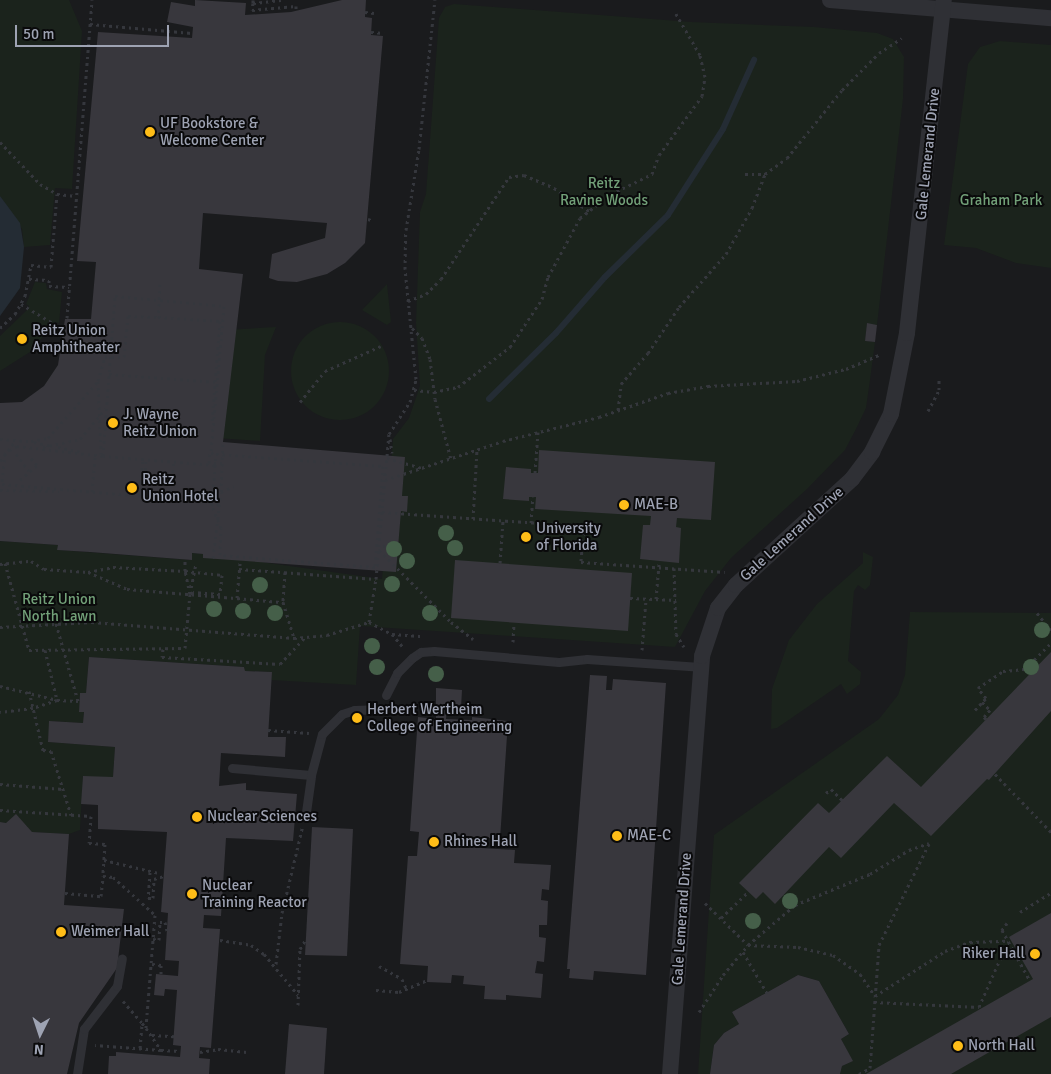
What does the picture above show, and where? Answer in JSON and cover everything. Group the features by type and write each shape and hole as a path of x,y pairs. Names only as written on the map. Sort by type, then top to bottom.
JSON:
{"street":[{"path":"830,0 944,4 1051,18"},
{"name":"Gale Lemerand Drive","path":"670,1074 700,667 714,620 726,598 744,575 852,479 872,452 891,414 907,333 944,4"}],"lane":[{"path":"386,695 397,673 421,652 434,651 559,662 587,659 700,667"},
{"path":"306,812 311,775 322,734 342,714 354,710 382,709"},
{"path":"232,768 311,775"},
{"path":"77,1074 84,1029 114,990 122,958"}],"path":[{"path":"68,318 92,0"},
{"path":"281,0 253,2 252,10 296,6 296,11"},
{"path":"369,622 376,579 389,434 405,412 414,390 412,327 408,301 406,230 419,149 435,0"},
{"path":"365,12 374,13"},
{"path":"414,390 434,392 458,387 510,347 542,299 569,234 589,211 611,194 652,174 659,155 702,96 705,77 700,55 676,14"},
{"path":"90,24 192,33"},
{"path":"371,32 384,33"},
{"path":"745,174 764,174 787,158 842,90 879,53 902,38"},
{"path":"0,142 40,184 57,194 76,196"},
{"path":"618,410 621,384 648,354 679,307 730,248 752,208 764,174"},
{"path":"408,301 426,294 440,279 509,177 524,175 554,188 589,211"},
{"path":"0,328 20,304 29,278 31,265 51,267 57,194"},
{"path":"29,278 49,280 49,286 69,287"},
{"path":"158,317 160,284"},
{"path":"102,455 115,296 224,306 211,453 383,466 375,567 220,555 221,528 212,502 216,454"},
{"path":"20,304 66,331"},
{"path":"102,455 98,381 105,358 124,357 128,316 220,321 209,462"},
{"path":"412,327 422,338 430,359 434,392 451,459"},
{"path":"300,402 326,370 381,346"},
{"path":"385,480 477,450 695,388 807,379 846,369 879,355"},
{"path":"109,374 218,382"},
{"path":"928,411 939,390 939,378"},
{"path":"31,441 48,438 98,381"},
{"path":"35,448 56,447 80,439 106,407"},
{"path":"535,473 538,432"},
{"path":"389,434 392,453"},
{"path":"0,439 31,441 94,455"},
{"path":"0,461 15,440"},
{"path":"214,558 221,492 223,442"},
{"path":"212,502 2,484 5,453 17,446 94,455 222,464"},
{"path":"472,519 477,450"},
{"path":"16,454 29,471 20,480 37,466 28,455"},
{"path":"91,492 94,455"},
{"path":"145,458 215,465"},
{"path":"141,496 145,458"},
{"path":"387,458 423,468"},
{"path":"170,498 174,461"},
{"path":"221,492 234,486"},
{"path":"0,490 91,492"},
{"path":"141,496 219,504"},
{"path":"531,522 533,497"},
{"path":"382,512 584,526 581,562 725,572"},
{"path":"500,563 503,521"},
{"path":"379,550 385,545"},
{"path":"379,550 451,622 473,639"},
{"path":"0,564 32,560 44,568 88,572 113,567 222,574 220,594 193,592 190,594"},
{"path":"185,560 185,571 190,594"},
{"path":"237,598 240,560"},
{"path":"656,599 659,561"},
{"path":"5,563 29,650 64,651 186,648 190,594 196,564"},
{"path":"674,568 676,634 684,647"},
{"path":"239,569 376,579"},
{"path":"88,572 127,589 283,602"},
{"path":"285,572 283,602 294,638"},
{"path":"630,598 676,600"},
{"path":"642,651 646,599"},
{"path":"1037,613 1051,630"},
{"path":"0,627 56,623 294,638 328,635 369,622 392,634 412,658"},
{"path":"0,686 30,691 57,700 79,702 56,623"},
{"path":"513,642 514,623"},
{"path":"163,649 162,657 280,664 305,637"},
{"path":"975,710 986,698 979,692 980,686 1003,671 1025,668 1051,643"},
{"path":"45,650 57,700"},
{"path":"1025,668 1031,673"},
{"path":"30,691 43,750 52,751 71,815"},
{"path":"0,712 33,708 57,700"},
{"path":"982,702 990,710 984,718 986,719"},
{"path":"268,730 322,734"},
{"path":"995,774 1051,832"},
{"path":"0,784 63,789"},
{"path":"826,793 831,789 842,800"},
{"path":"0,810 91,816 89,843 105,844 101,896 65,893"},
{"path":"276,964 282,913 306,812"},
{"path":"699,1012 748,945 795,905 870,874 909,850 929,843 879,945 870,1068 859,1074"},
{"path":"104,860 130,864 150,872 159,873"},
{"path":"150,872 148,898 153,898 154,878 164,876"},
{"path":"103,876 113,877 155,915 146,1028"},
{"path":"721,918 748,892"},
{"path":"1020,912 1051,893"},
{"path":"705,903 748,945 804,948 833,955 856,970 875,996"},
{"path":"154,940 159,940 160,922 165,922 167,931"},
{"path":"1008,922 1002,930 1030,981"},
{"path":"298,1006 300,949 306,939"},
{"path":"220,940 251,945 276,964 298,995"},
{"path":"875,996 945,951 970,942 1008,941"},
{"path":"874,1002 979,1008 1008,941"},
{"path":"743,952 767,993"},
{"path":"152,964 161,965 161,974"},
{"path":"379,966 402,979 406,988"},
{"path":"376,990 399,992 427,980"},
{"path":"114,990 146,1028 161,1050"},
{"path":"140,1048 142,1023"},
{"path":"151,1035 174,1036"},
{"path":"91,1054 92,1044 180,1051"},
{"path":"200,1052 218,1049 246,1052"}],"shaded area":[{"name":"University of Florida","path":"0,0 1051,0 1051,1074 0,1074"},
{"path":"0,196 20,223 24,247 20,288 0,316"}],"green space":[{"path":"0,0 69,0 82,31 72,189 55,188 50,245 24,247 22,229 0,196"},
{"path":"454,4 691,22 814,27 877,33 893,39 904,57 903,99 877,325 867,324 865,341 875,342 866,408 845,450 807,489 731,558 705,591 675,647 360,626 356,685 271,680 272,672 245,671 244,667 89,657 86,693 80,693 79,712 84,712 83,723 50,721 48,742 115,747 113,777 83,777 80,830 69,834 32,832 16,815 6,823 0,822 0,541 58,545 58,550 191,560 192,553 203,554 382,579 393,439 409,418 420,386 416,323 420,212 426,194 439,18 445,7"},
{"name":"Graham Park","path":"1000,41 1051,45 1051,268 1016,263 976,248 944,245 968,64 980,47"},
{"name":"Reitz Union Amphitheater","path":"35,282 46,283 47,289 62,292 59,323 55,322 30,352 0,371 0,336 27,310 29,306 26,304"},
{"path":"387,284 391,322 387,325 362,310"},
{"path":"340,322 350,323 367,330 381,344 388,361 388,381 381,398 367,412 350,419 340,420 330,419 313,412 299,398 292,381 291,371 292,361 299,344 313,330 330,323"},
{"path":"276,327 265,355 260,441 202,437 210,331"},
{"path":"863,552 873,557 870,585 865,590 858,585 854,591 848,661 861,672 860,684 847,694 841,684 777,728 771,729 772,689 789,640 817,604 863,563"},
{"path":"910,612 1051,613 1051,1074 840,1074 842,1066 852,1061 841,1039 849,1034 819,981 798,975 732,1012 739,1024 724,1033 714,1045 710,1074 698,1074 714,835 879,719 898,695 905,675"}],"building":[{"path":"195,0 246,3 245,15 291,12 342,0 366,0 365,17 372,18 371,35 383,36 365,243 345,263 327,274 297,282 278,281 269,278 272,254 325,238 327,223 203,213 199,269 243,274 223,442 405,457 402,496 408,496 407,512 401,511 396,572 203,558 203,554 192,553 192,560 57,550 58,545 0,541 0,403 22,402 44,386 58,365 65,319 91,319 96,262 77,261 98,32 192,38 193,27 167,22 171,2 195,6"},
{"path":"867,323 877,325 875,342 865,341"},
{"name":"MAE-B","path":"539,450 715,462 711,520 677,518 676,527 681,528 679,563 640,559 643,525 650,525 651,516 535,509 536,497 529,497 529,501 503,499 506,467 531,469 531,473 538,473"},
{"path":"455,560 632,573 628,631 451,618"},
{"path":"1051,652 1051,711 989,780 987,779 931,836 894,803 841,858 829,847 775,904 763,892 756,899 739,883 818,803 829,813 887,756 921,787"},
{"path":"89,657 244,667 245,671 272,672 268,737 286,737 285,757 221,753 219,786 246,783 246,790 297,794 293,841 226,838 221,916 204,915 203,928 220,929 211,1048 200,1047 199,1058 210,1059 209,1074 108,1074 109,1056 116,1056 116,1052 180,1057 181,1046 173,1045 177,990 165,989 164,996 154,995 156,974 178,976 179,961 165,960 168,913 161,912 167,832 98,829 98,805 81,804 83,776 113,777 115,747 48,742 49,721 83,723 84,712 79,712 80,693 86,693"},
{"name":"MAE-C","path":"590,675 607,676 606,690 612,690 613,679 666,683 646,975 594,971 593,980 569,978 570,969 567,969"},
{"name":"Rhines Hall","path":"436,688 462,690 461,708 447,708 446,719 472,720 472,717 508,721 500,839 450,835 449,846 515,850 514,863 551,865 549,890 542,889 541,900 548,901 547,925 539,925 539,937 546,938 544,962 537,961 535,973 543,974 541,998 506,995 506,1000 484,999 485,986 463,984 464,976 452,975 451,983 427,982 428,966 400,964 408,856 417,856 419,832 410,831 418,717 436,719"},
{"name":"Weimer Hall","path":"16,814 32,832 69,834 64,905 124,909 117,968 79,1023 67,1074 0,1074 0,822 6,823"},
{"path":"312,827 353,829 347,956 305,955"},
{"name":"North Hall","path":"1051,913 1051,1017 951,1074 866,1074 1033,979 1009,937"},
{"path":"798,975 819,981 849,1034 841,1039 853,1061 842,1066 840,1074 710,1074 714,1045 724,1033 739,1024 732,1012"},
{"path":"289,1024 327,1028 324,1074 285,1074"}],"waterway":[{"path":"489,399 556,333 605,277 668,215 723,129 754,60"}],"place":[{"name":"UF Bookstore & Welcome Center","path":"150,132"},
{"name":"Reitz Union Amphitheater","path":"22,339"},
{"name":"J. Wayne Reitz Union","path":"113,423"},
{"name":"Reitz Union Hotel","path":"132,488"},
{"name":"MAE-B","path":"624,505"},
{"name":"University of Florida","path":"526,537"},
{"name":"Herbert Wertheim College of Engineering","path":"357,718"},
{"name":"Nuclear Sciences","path":"197,817"},
{"name":"MAE-C","path":"617,836"},
{"name":"Rhines Hall","path":"434,842"},
{"name":"Nuclear Training Reactor","path":"192,894"},
{"name":"Weimer Hall","path":"61,932"},
{"name":"Riker Hall","path":"1035,954"},
{"name":"North Hall","path":"958,1046"}],"park label":[{"name":"Reitz Ravine Woods","path":"604,192"},
{"name":"Reitz Union North Lawn","path":"59,608"}]}
